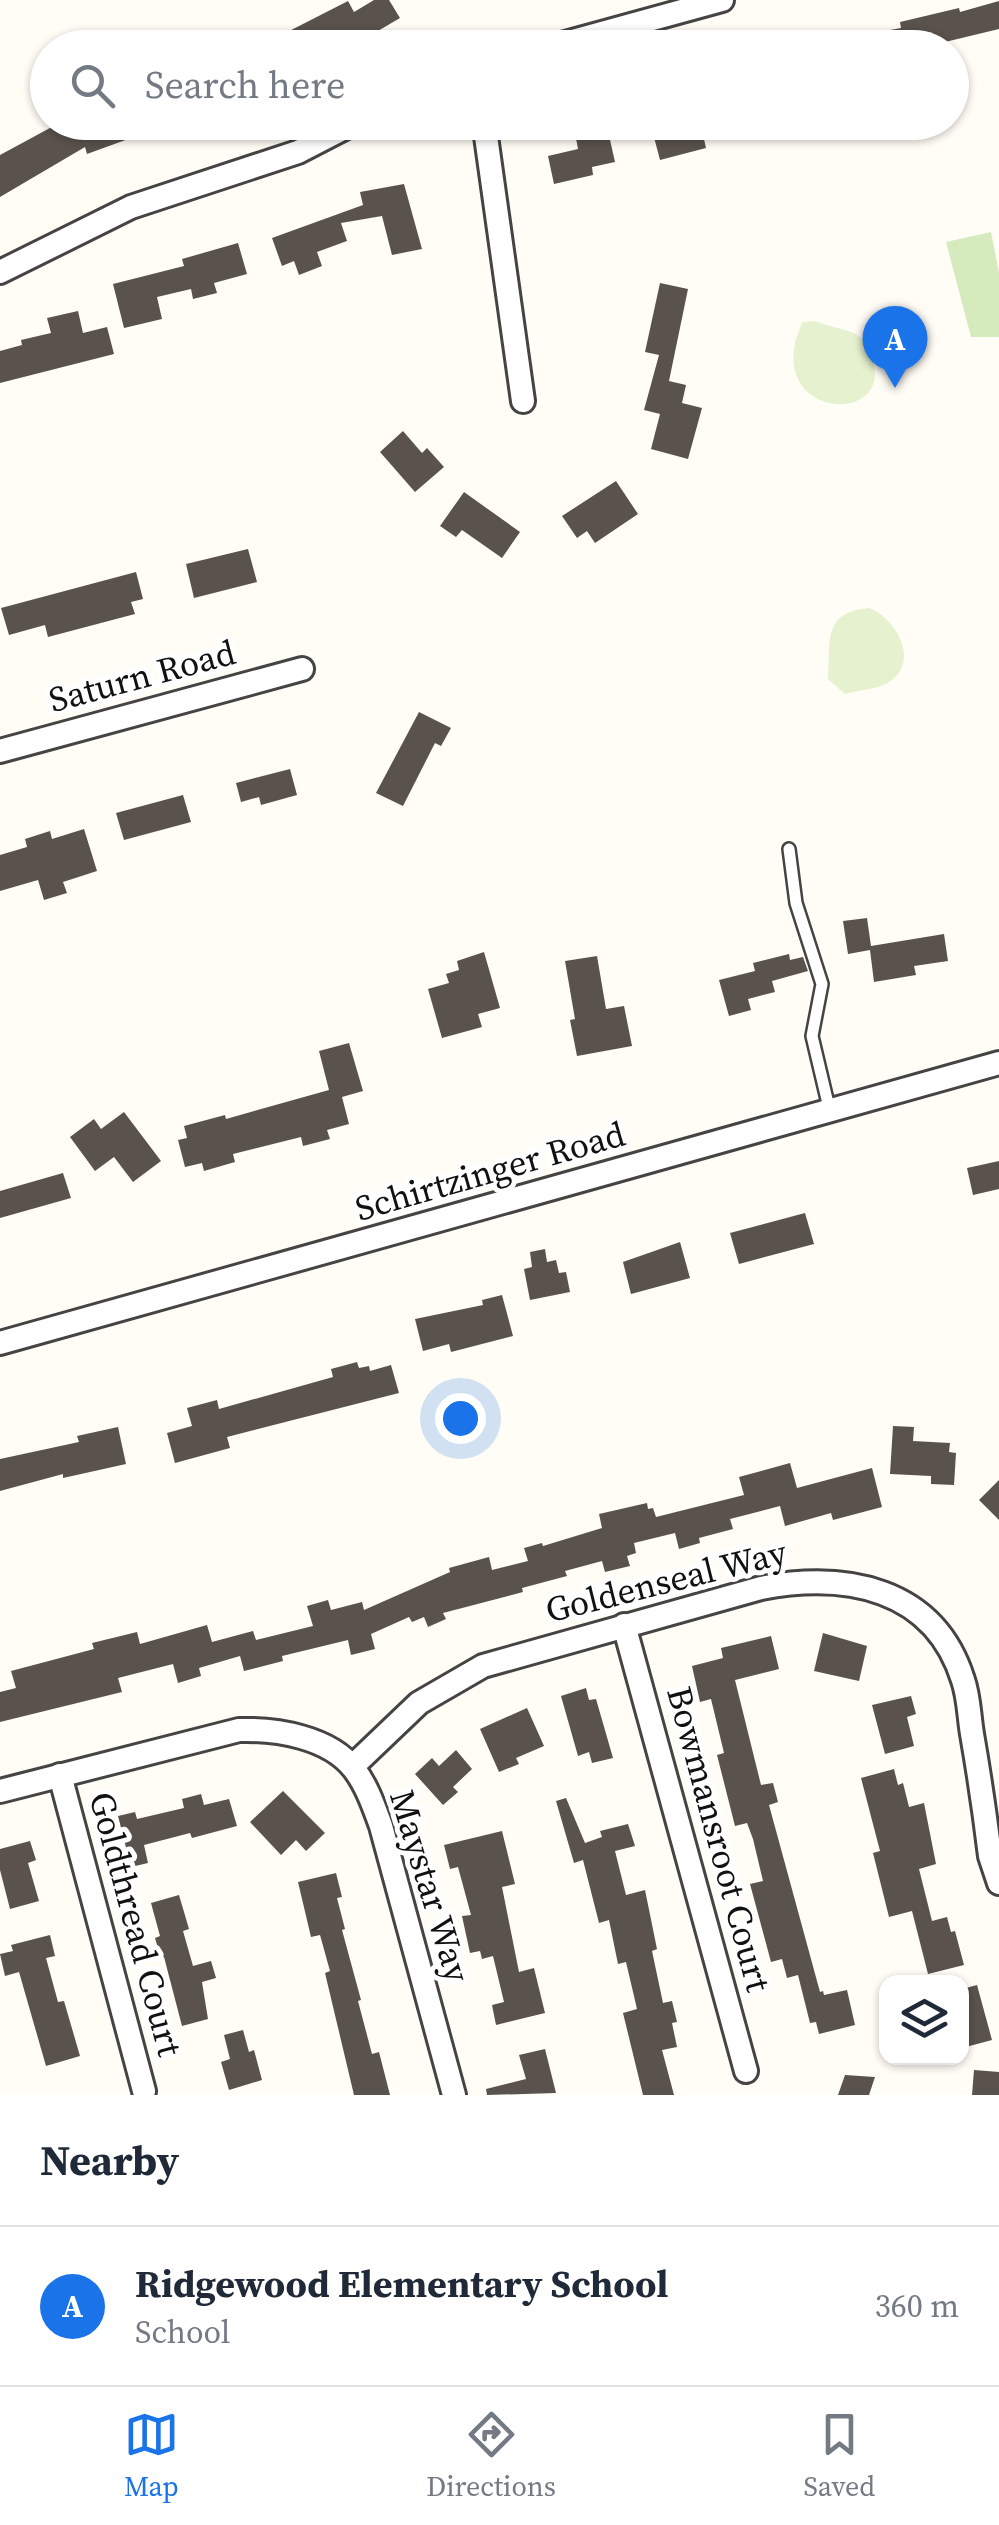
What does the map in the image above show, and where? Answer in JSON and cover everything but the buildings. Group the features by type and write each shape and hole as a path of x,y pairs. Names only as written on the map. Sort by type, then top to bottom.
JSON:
{"street":[{"path":"612,30 722,0"},
{"path":"0,272 131,207 298,152 321,140"},
{"path":"487,140 523,401"},
{"name":"Saturn Road","path":"0,751 302,669"},
{"name":"Schirtzinger Road","path":"0,1343 999,1063"},
{"name":"Goldenseal Way","path":"353,1766 418,1703 469,1673 512,1656 790,1582 863,1584 899,1599 926,1620 948,1648 964,1680 990,1856 999,1883"},
{"name":"Bowmansroot Court","path":"624,1624 746,2071"},
{"name":"Maystar Way","path":"0,1791 239,1730 297,1735 328,1749 353,1766 381,1826 454,2095"},
{"name":"Goldthread Court","path":"60,1774 144,2091"}],"lane":[{"path":"789,849 796,902 822,984 812,1036 830,1112"}],"green space":[{"path":"991,232 999,273 999,337 971,337 946,242"},
{"path":"816,321 855,334 867,346 874,365 873,384 864,396 850,403 833,404 816,398 802,386 794,368 796,341 802,322"},
{"path":"869,608 895,629 904,661 888,683 845,694 828,679 832,631 843,615"}],"place":[{"name":"Ridgewood Elementary School","path":"895,388"}]}
